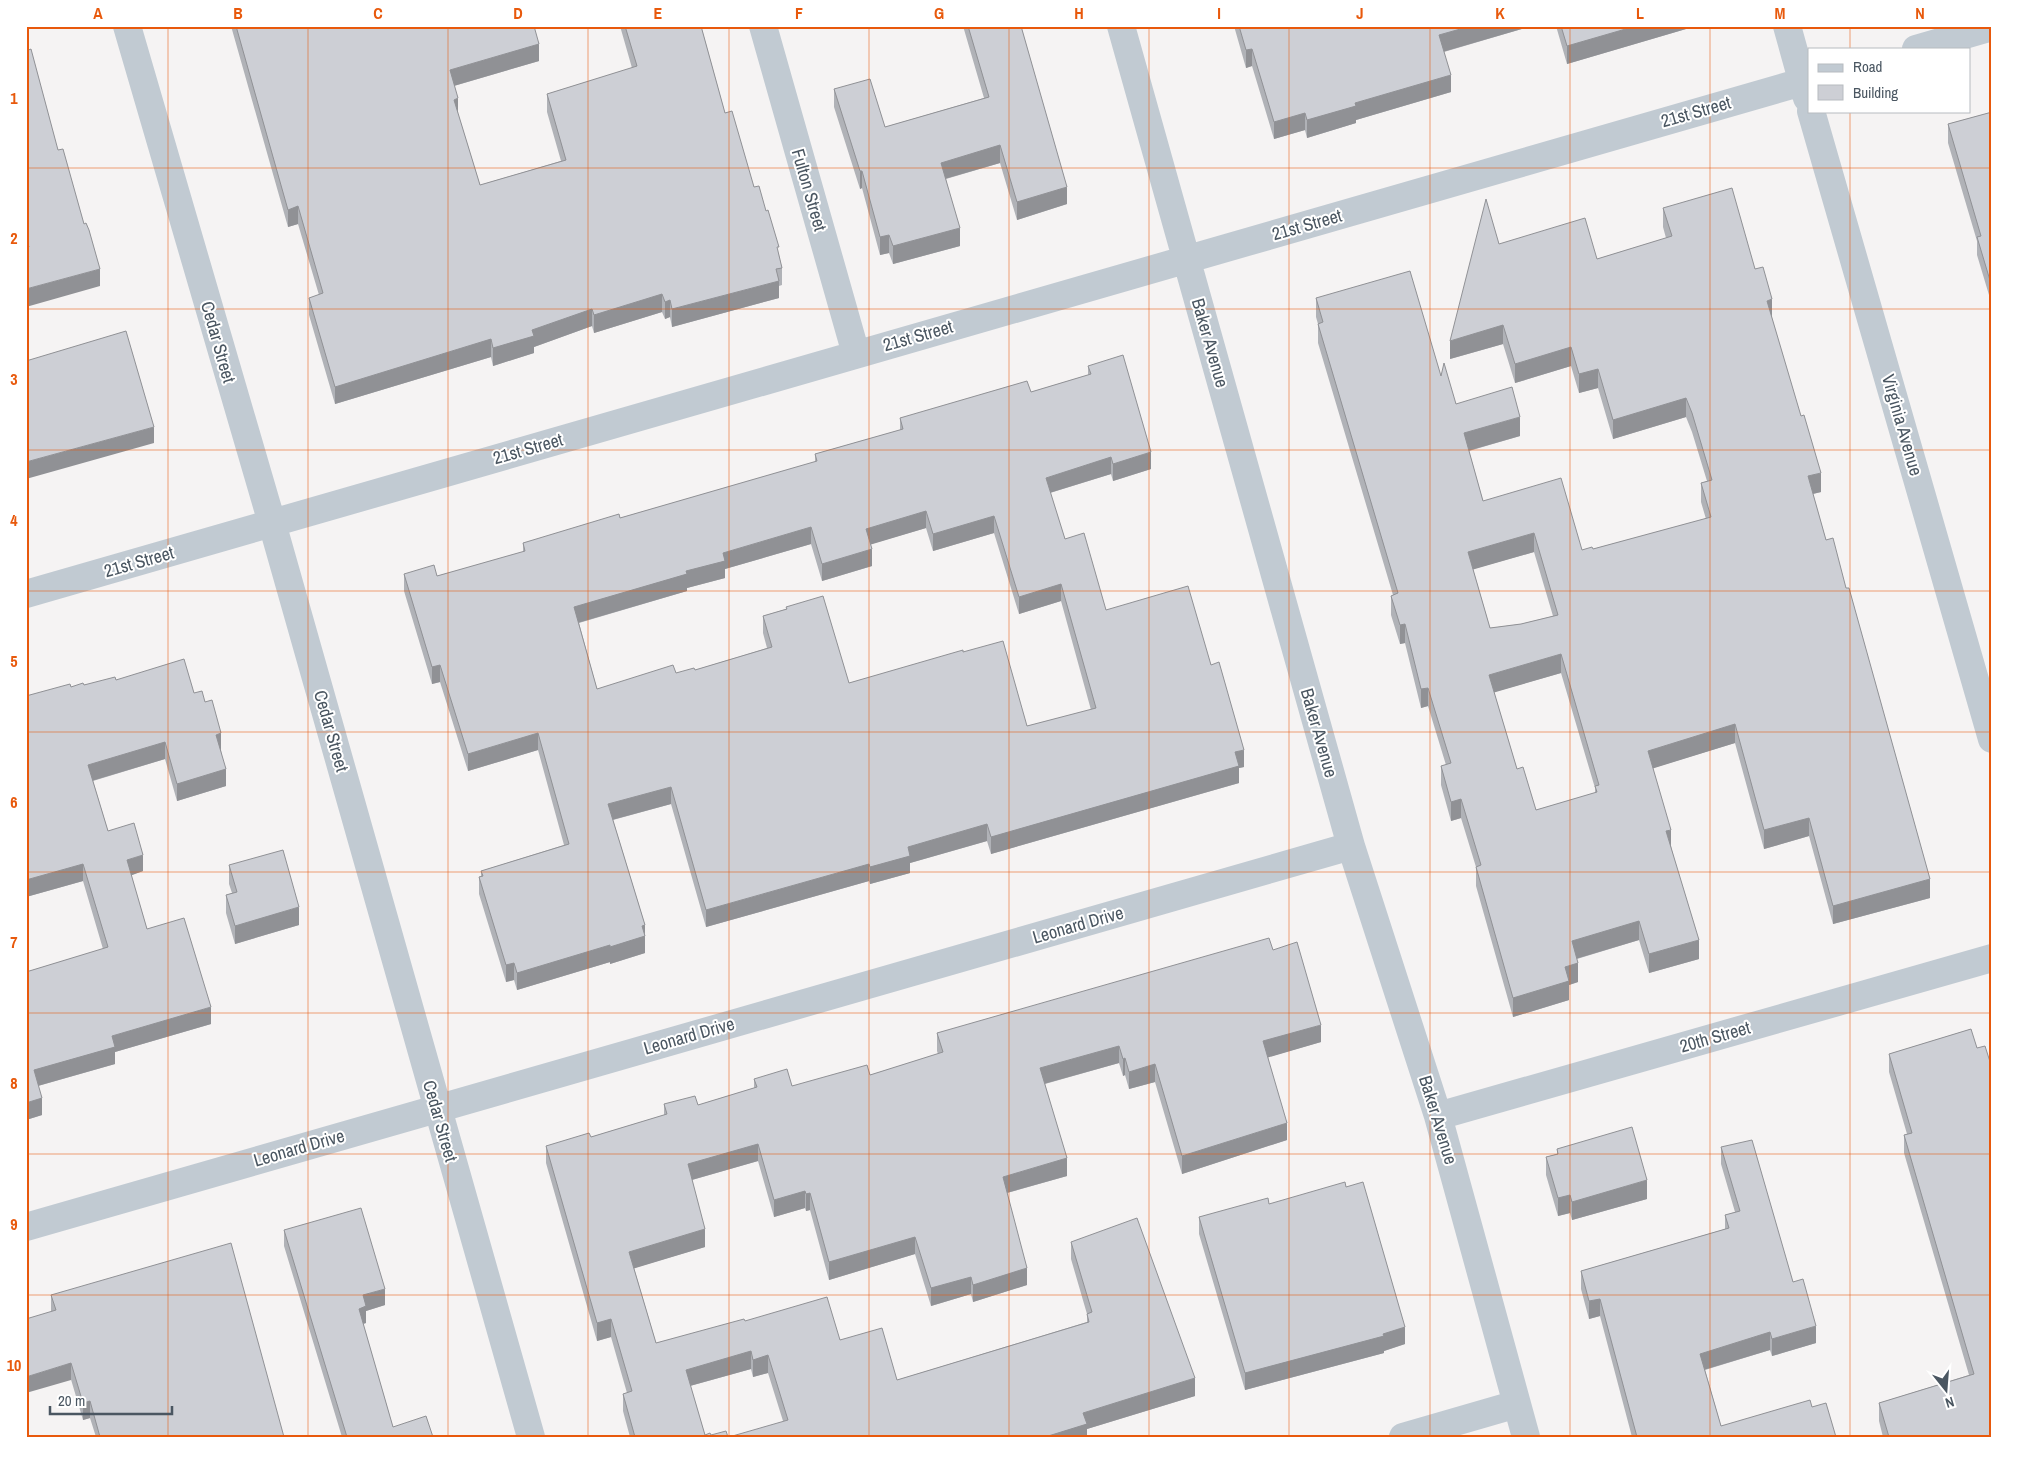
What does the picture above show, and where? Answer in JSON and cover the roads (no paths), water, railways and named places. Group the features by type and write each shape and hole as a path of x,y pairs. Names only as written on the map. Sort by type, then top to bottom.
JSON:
{"street":[{"name":"Cedar Street","path":"126,26 272,523 531,1437"},
{"name":"Fulton Street","path":"762,26 856,354"},
{"name":"Baker Avenue","path":"1121,26 1351,846 1438,1116 1526,1437"},
{"path":"1787,26 1807,88"},
{"path":"1919,48 1992,27"},
{"name":"21st Street","path":"26,594 1187,259 1807,88"},
{"name":"Virginia Avenue","path":"1811,112 1992,739"},
{"name":"Leonard Drive","path":"26,1226 1351,846"},
{"name":"20th Street","path":"1438,1116 1992,958"},
{"path":"1404,1437 1517,1404"}]}
